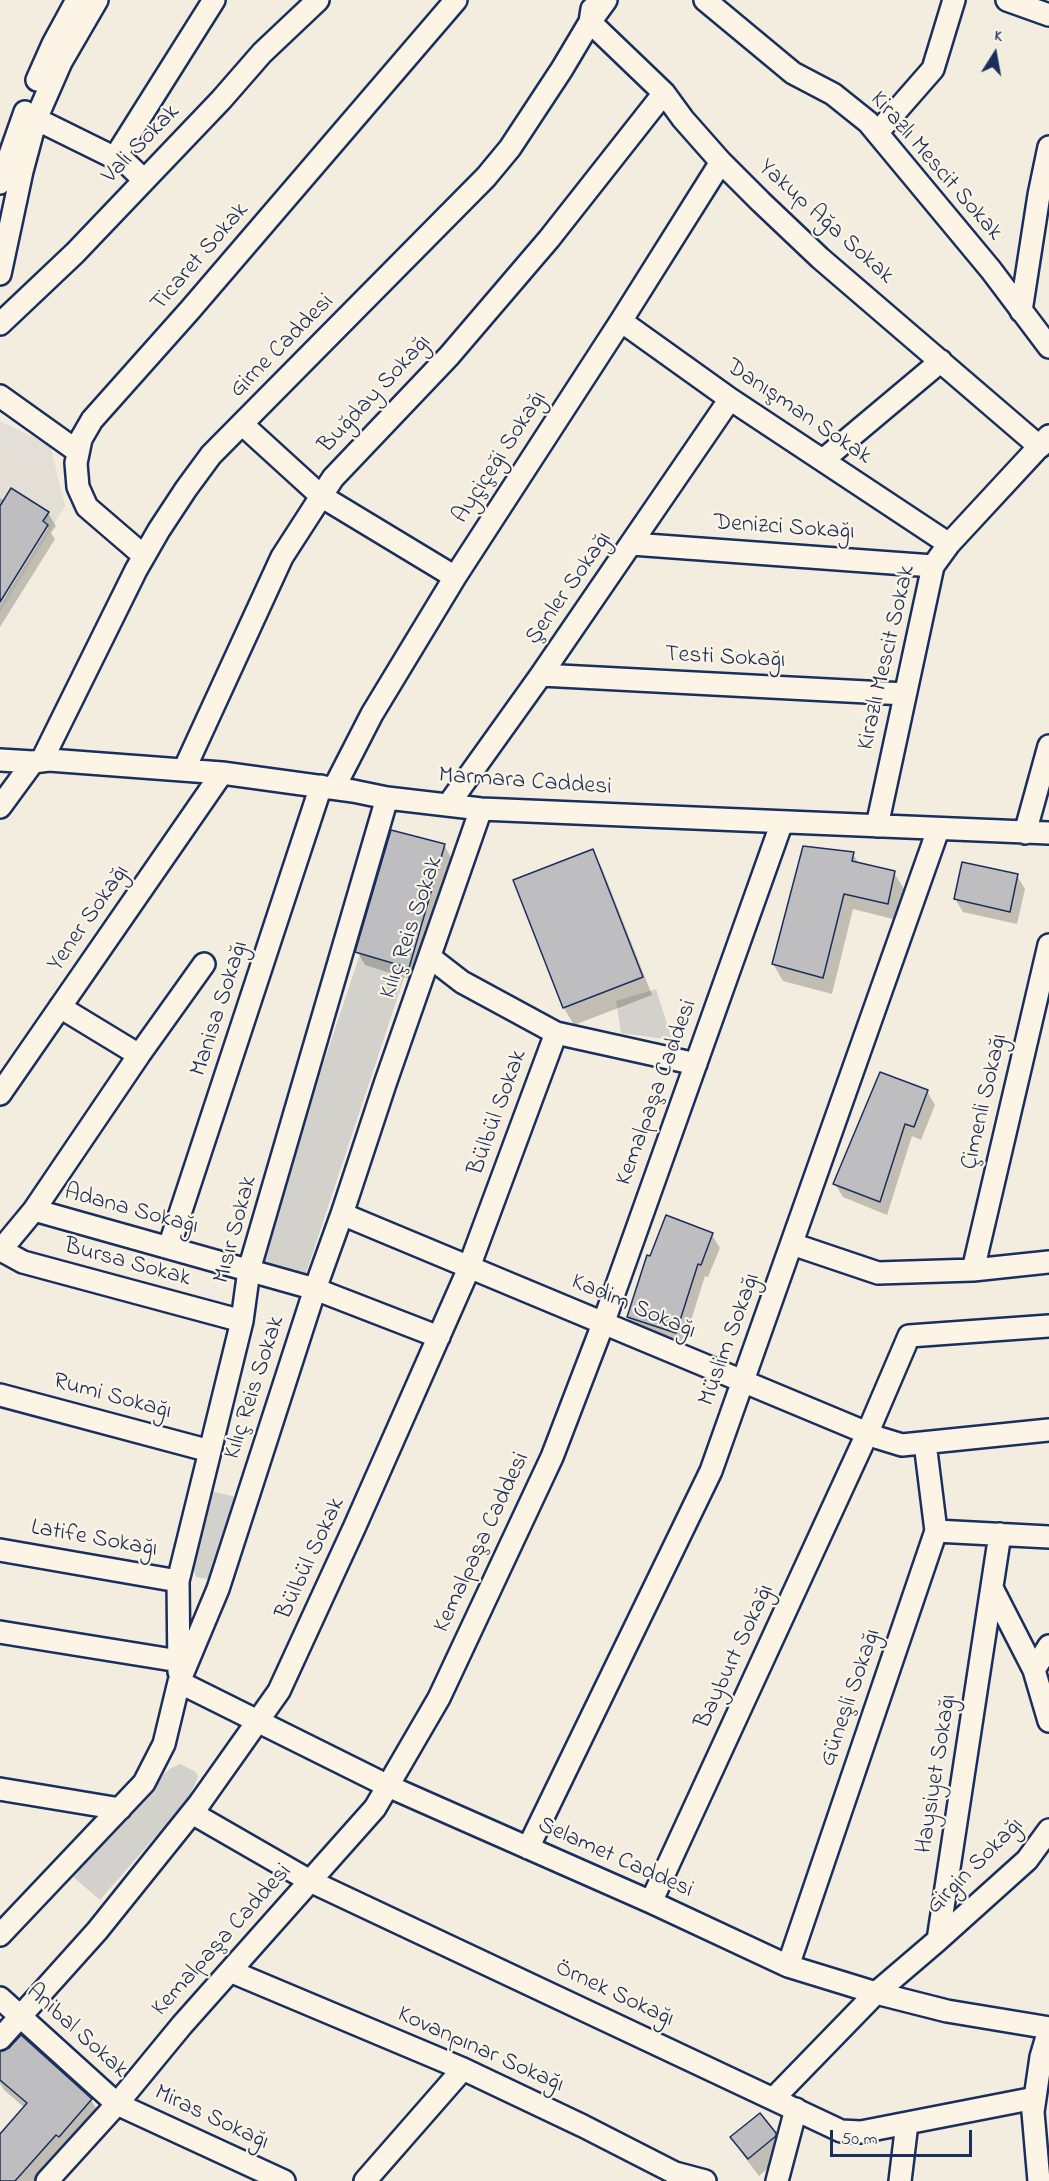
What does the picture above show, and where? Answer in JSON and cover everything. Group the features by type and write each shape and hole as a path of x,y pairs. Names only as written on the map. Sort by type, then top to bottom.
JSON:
{"street":[{"path":"0,183 43,66 76,0"},
{"path":"0,274 22,171 36,119 61,62 97,0"},
{"path":"117,154 213,0"},
{"name":"Vali Sokak","path":"0,324 75,253 221,100 262,53 318,0"},
{"name":"Ticaret Sokak","path":"144,556 87,507 78,487 76,463 81,439 92,420 190,310 456,0"},
{"path":"590,22 594,0"},
{"name":"Girne Caddesi","path":"0,807 37,761 144,556 186,489 211,456 486,177 510,148 606,0"},
{"name":"Kirazlı Mescit Sokak","path":"705,0 793,74 833,94 868,122 991,270 1049,347"},
{"path":"877,133 933,69 954,0"},
{"path":"1007,0 1049,15"},
{"name":"Yakup Ağa Sokak","path":"590,22 664,93 683,119 721,162 820,258 941,361 1045,441"},
{"name":"Buğday Sokağı","path":"184,770 282,557 333,478 449,356 549,240 664,93"},
{"path":"36,119 109,155 117,154"},
{"path":"1021,311 1049,147"},
{"path":"117,154 144,180"},
{"name":"Ayçiçeği Sokağı","path":"327,787 455,577 721,162"},
{"name":"Danışman Sokak","path":"621,321 730,399 949,544"},
{"path":"823,460 941,361"},
{"path":"0,396 77,451"},
{"name":"Şenler Sokağı","path":"448,805 632,544 730,399"},
{"path":"242,424 321,495 455,577"},
{"name":"Kirazlı Mescit Sokak","path":"878,826 933,566 949,544 1045,441"},
{"name":"Denizci Sokağı","path":"632,544 933,566"},
{"name":"Testi Sokağı","path":"541,675 905,693"},
{"path":"1025,833 1049,746"},
{"name":"Marmara Caddesi","path":"0,760 222,773 327,787 387,798 481,809 1049,833"},
{"name":"Yener Sokağı","path":"0,1094 222,773"},
{"name":"Manisa Sokağı","path":"169,1247 327,787"},
{"name":"Mısır Sokak","path":"179,1682 178,1581 242,1321 249,1270 387,798"},
{"name":"Kılıç Reis Sokak","path":"0,1935 144,1783 164,1744 179,1682 218,1588 315,1289 481,809"},
{"name":"Kemalpaşa Caddesi","path":"47,2181 375,1808 439,1698 552,1457 603,1324 782,822"},
{"name":"Müslim Sokağı","path":"528,1848 711,1471 938,830"},
{"name":"Çimenli Sokağı","path":"973,1270 1049,945"},
{"path":"431,958 462,982 556,1033 696,1064"},
{"path":"1,1251 34,1210 204,964"},
{"path":"60,1007 139,1055"},
{"name":"Bülbül Sokak","path":"0,2038 98,1931 192,1813 279,1691 355,1526 469,1267 556,1033"},
{"name":"Adana Sokağı","path":"34,1210 315,1289 439,1337"},
{"name":"Kadim Sokağı","path":"342,1214 867,1434 902,1445 1049,1430"},
{"path":"792,1244 878,1273 973,1270 1049,1262"},
{"name":"Bursa Sokak","path":"1,1251 23,1262 242,1321"},
{"name":"Bayburt Sokağı","path":"651,1902 867,1434 909,1336 1049,1326"},
{"name":"Rumi Sokağı","path":"0,1395 210,1451"},
{"name":"Güneşli Sokağı","path":"788,1966 936,1531 925,1443"},
{"path":"936,1531 1049,1536"},
{"name":"Haysiyet Sokağı","path":"938,1940 1000,1534"},
{"name":"Latife Sokağı","path":"0,1550 178,1581"},
{"path":"992,1588 1034,1670 1049,1721"},
{"path":"0,1632 179,1660"},
{"path":"1034,1670 1049,1646"},
{"name":"Selamet Caddesi","path":"179,1682 388,1786 651,1902 788,1966 876,1993 947,2011 1049,2029"},
{"path":"0,1789 120,1809"},
{"name":"Örnek Sokağı","path":"192,1813 310,1881 841,2131 861,2132 1035,2098"},
{"name":"Girgin Sokağı","path":"938,1940 1027,1860 1049,1830"},
{"path":"774,2098 876,1993 938,1940"},
{"name":"Kovanpınar Sokağı","path":"230,1971 464,2069 583,2126 673,2177 705,2181"},
{"name":"Anibal Sokak","path":"0,1998 117,2104"},
{"path":"1039,2181 1034,2122 1035,2098 1041,2057 1049,2029"},
{"path":"365,2181 464,2069"},
{"name":"Miras Sokağı","path":"117,2104 284,2181"},
{"path":"777,2181 796,2109"},
{"path":"900,2181 907,2123"}],"shaded area":[{"path":"0,421 50,445 65,506 0,613"},
{"path":"360,954 407,969 305,1276 258,1260"},
{"path":"656,989 672,1040 621,1033 616,1001"},
{"path":"211,1491 236,1497 215,1569 207,1579 196,1577 192,1564"},
{"path":"180,1764 196,1772 198,1777 188,1799 100,1900 71,1875 153,1793 163,1775"}],"building":[{"path":"11,488 49,512 43,521 48,525 0,602 0,506"},
{"path":"391,830 445,844 409,968 355,952"},
{"path":"803,846 854,852 852,861 895,871 888,904 844,894 823,978 772,964"},
{"path":"593,849 643,977 563,1008 513,880"},
{"path":"962,862 1018,874 1010,912 954,899"},
{"path":"880,1072 928,1090 914,1127 905,1124 880,1202 833,1184"},
{"path":"666,1215 713,1233 701,1265 698,1264 676,1333 627,1317 647,1255 650,1256"},
{"path":"21,2035 92,2099 59,2137 56,2135 15,2181 0,2181 0,2134 27,2103 0,2080 0,2051 9,2048"},
{"path":"760,2113 776,2136 748,2159 730,2137"}]}
